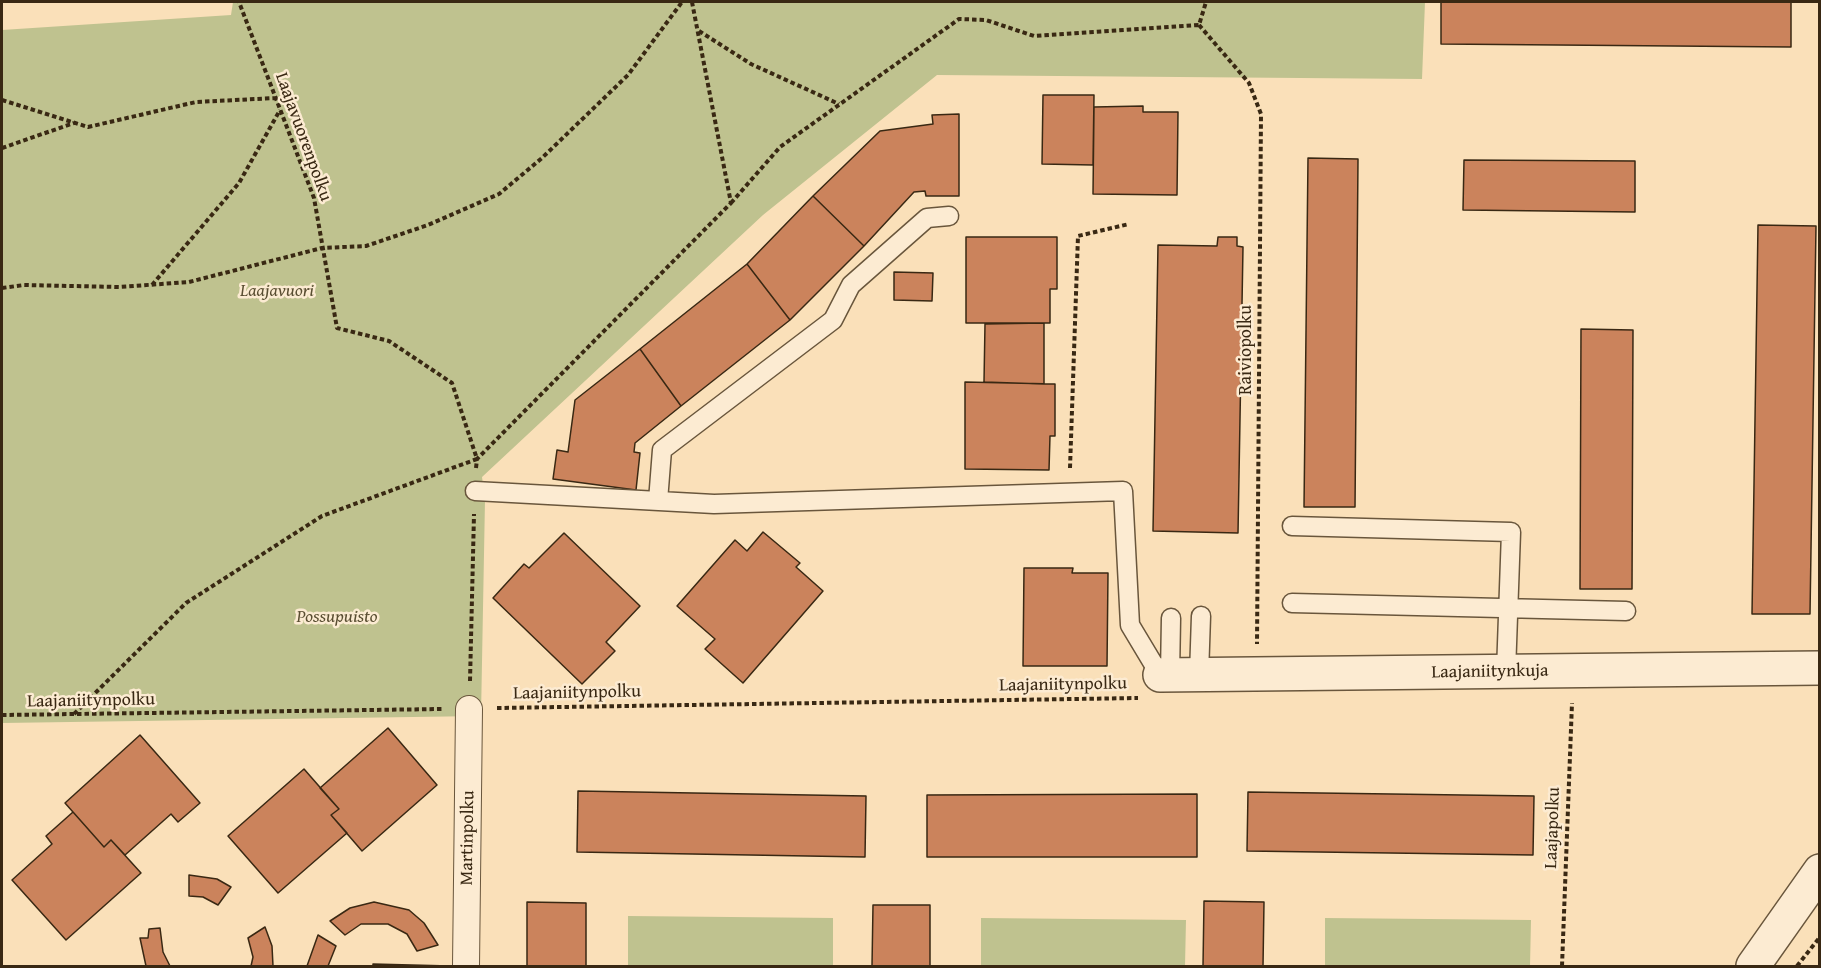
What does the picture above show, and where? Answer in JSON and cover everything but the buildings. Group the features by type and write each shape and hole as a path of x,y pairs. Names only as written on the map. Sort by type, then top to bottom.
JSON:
{"street":[{"name":"Laajaniitynkuja","path":"1168,681 1257,675 1820,668"},
{"name":"Martinpolku","path":"466,966 469,708"},
{"path":"1753,966 1820,871"}],"lane":[{"path":"658,501 662,450 833,320 851,285 927,218 949,216"},
{"path":"475,491 714,504 1123,491 1130,625 1168,681"},
{"path":"1292,526 1511,532 1506,672"},
{"path":"1292,603 1626,611"},
{"path":"1168,681 1202,616"},
{"path":"1168,681 1172,618"}],"path":[{"name":"Laajavuorenpolku","path":"239,2 314,198 337,328 389,341 452,383 477,459"},
{"path":"2,288 24,285 119,287 189,282 322,248 366,246 428,225 499,194 542,158 628,75 682,2"},
{"path":"693,2 731,203"},
{"path":"74,715 186,603 322,516 477,459 731,203 780,147 959,19 986,20 1034,36 1199,25 1206,2"},
{"name":"Raiviopolku","path":"1199,25 1249,83 1261,114 1257,675"},
{"path":"698,30 751,64 839,104"},
{"path":"2,100 88,127 196,102 276,98"},
{"path":"152,285 239,183 280,110"},
{"path":"2,148 74,123"},
{"path":"1069,493 1078,236 1129,224"},
{"path":"469,708 477,459"},
{"name":"Laajaniitynpolku","path":"2,715 469,708 1168,681"},
{"name":"Laajapolku","path":"1562,966 1572,702"},
{"path":"1797,966 1820,937"}],"green space":[{"name":"Laajavuori","path":"233,2 1425,2 1422,79 937,75 763,215 482,477 485,500 481,716 2,723 2,30 231,15"},
{"path":"628,916 833,918 833,966 628,966"},
{"path":"981,918 1186,920 1185,966 981,966"},
{"path":"1325,918 1531,920 1530,966 1325,966"}],"park label":[{"name":"Possupuisto","path":"337,617"}]}
